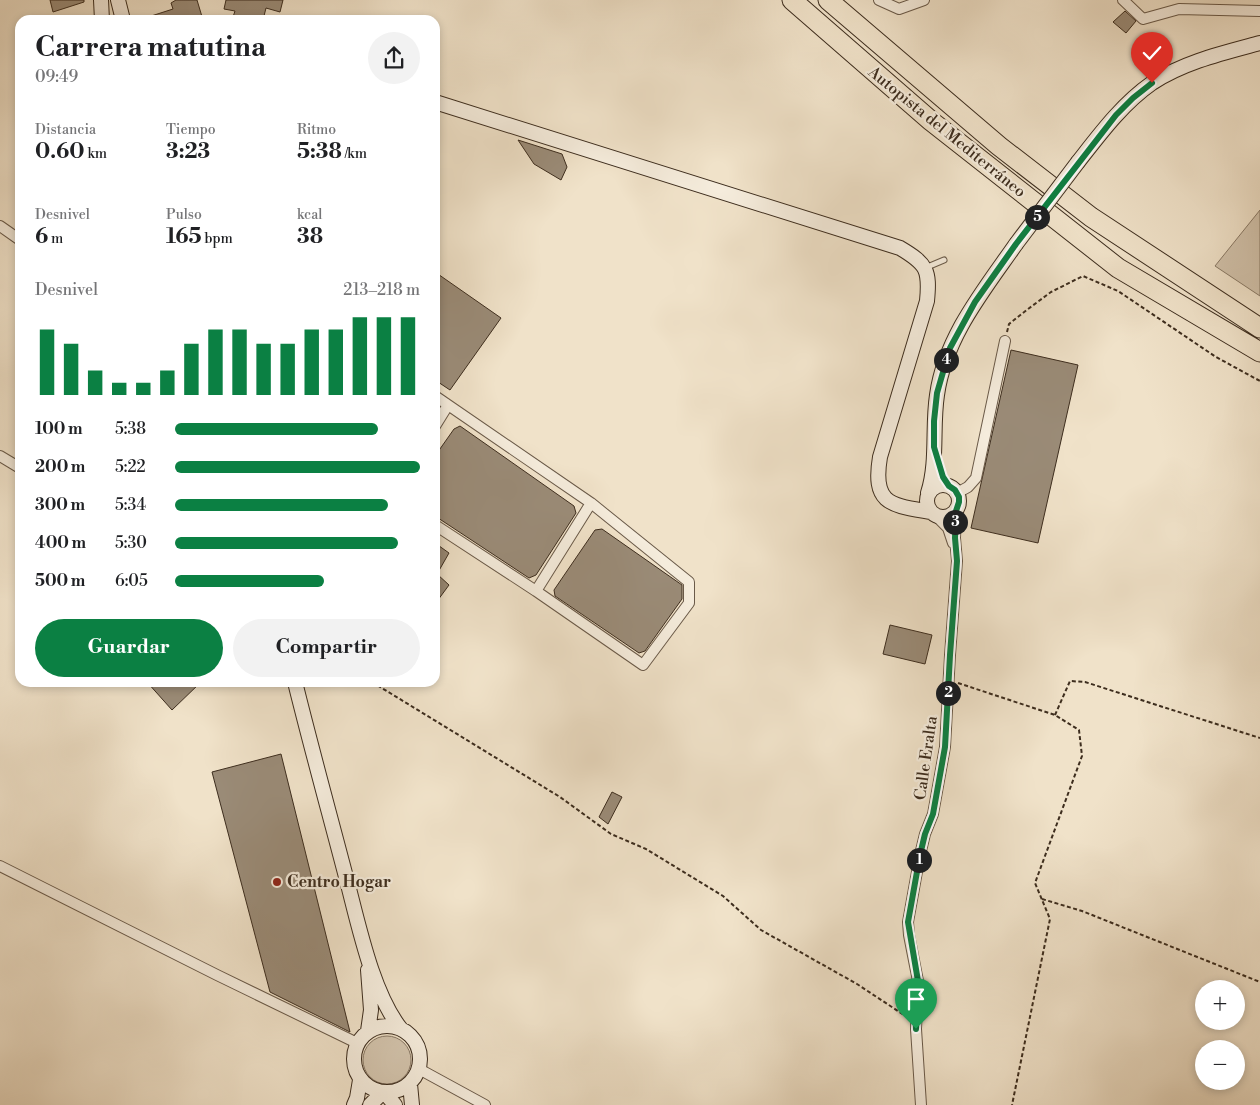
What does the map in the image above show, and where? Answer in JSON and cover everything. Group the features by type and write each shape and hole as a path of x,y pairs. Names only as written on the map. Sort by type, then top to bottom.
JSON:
{"highway":[{"name":"Autopista del Mediterráneo","path":"792,0 931,121 1118,268 1260,352"},
{"name":"Autopista del Mediterráneo","path":"828,0 999,146 1090,218 1260,328"}],"street":[{"path":"101,0 102,15"},
{"path":"118,0 122,15"},
{"path":"879,0 899,9 924,0"},
{"path":"1123,0 1143,19 1178,9 1260,11"},
{"path":"957,561 948,528 933,514 927,505 933,477 934,421 937,393 950,348 975,302 1078,162 1116,115 1133,98 1152,83 1173,71 1199,61 1260,43"},
{"path":"440,104 900,248 914,256 925,268 929,280 927,301 880,457 877,483 886,499 901,507 944,517 956,511"},
{"path":"0,226 15,236"},
{"path":"901,507 918,502 928,495 935,486 944,485 953,489 968,487 976,478 1005,341"},
{"path":"440,399 591,503 690,582 689,603 643,665 536,591 440,528"},
{"path":"440,418 448,405"},
{"path":"934,447 943,477 953,489 959,502 956,511 955,538 957,561"},
{"path":"0,456 15,465"},
{"path":"536,591 591,503"},
{"name":"Calle Eralta","path":"921,1105 917,1047 918,981 908,922 920,855 925,834 933,814 945,747 957,561"},
{"path":"296,687 366,949 381,993 393,1018 401,1029 415,1041 419,1049 419,1069 410,1084 404,1089 383,1093 370,1105"},
{"path":"0,866 357,1043"},
{"path":"366,949 371,1010 368,1032"},
{"path":"395,1105 383,1093 370,1088 360,1080 354,1068 354,1054 357,1043 368,1032 384,1026 401,1029"},
{"path":"419,1069 485,1105"},
{"path":"354,1105 360,1080"},
{"path":"410,1084 412,1105"}],"lane":[{"path":"925,268 944,260"}],"path":[{"path":"1005,341 1009,324 1051,292 1083,276 1118,291 1216,357 1260,381"},
{"path":"949,680 1055,715 1079,730 1082,756 1035,883 1050,919 1012,1105"},
{"path":"1055,715 1070,681 1086,682 1260,738"},
{"path":"380,687 560,797 611,834 646,849 723,896 761,930 857,984 917,1023"},
{"path":"1042,899 1082,910 1260,982"}],"shaded area":[{"path":"1260,210 1260,296 1215,266"},
{"path":"387,1036 396,1038 404,1043 409,1051 411,1060 409,1069 404,1077 396,1082 387,1084 378,1082 370,1077 365,1069 363,1060 365,1051 370,1043 378,1038"}],"building":[{"path":"50,0 84,0 84,2 53,12"},
{"path":"176,0 197,0 202,15 154,15 173,9 171,3"},
{"path":"226,0 283,0 280,12 266,8 264,15 234,15 235,11 224,9"},
{"path":"1125,11 1136,21 1126,33 1113,22"},
{"path":"518,140 562,154 567,167 561,180 534,164"},
{"path":"440,275 501,318 450,390 440,383"},
{"path":"1011,350 1078,365 1038,543 971,528"},
{"path":"460,426 574,506 576,513 536,575 529,578 440,519 440,449 454,429"},
{"path":"602,529 682,585 682,599 645,651 639,653 555,596 554,590 595,530"},
{"path":"440,547 449,553 440,569"},
{"path":"440,577 449,585 440,597"},
{"path":"890,625 932,635 925,664 883,654"},
{"path":"151,687 196,687 172,710"},
{"name":"Centro Hogar","path":"281,754 350,1032 270,992 212,772"},
{"path":"612,792 622,797 608,824 599,817"}],"place":[{"name":"Centro Hogar","path":"277,882"}],"route":[{"path":"916,1029 919,1000 918,981 908,922 920,855 925,834 933,814 945,747 957,561 955,538 956,511 959,502 957,493 943,477 934,447 937,393 950,348 975,302 1078,162 1116,115 1152,83"}]}
